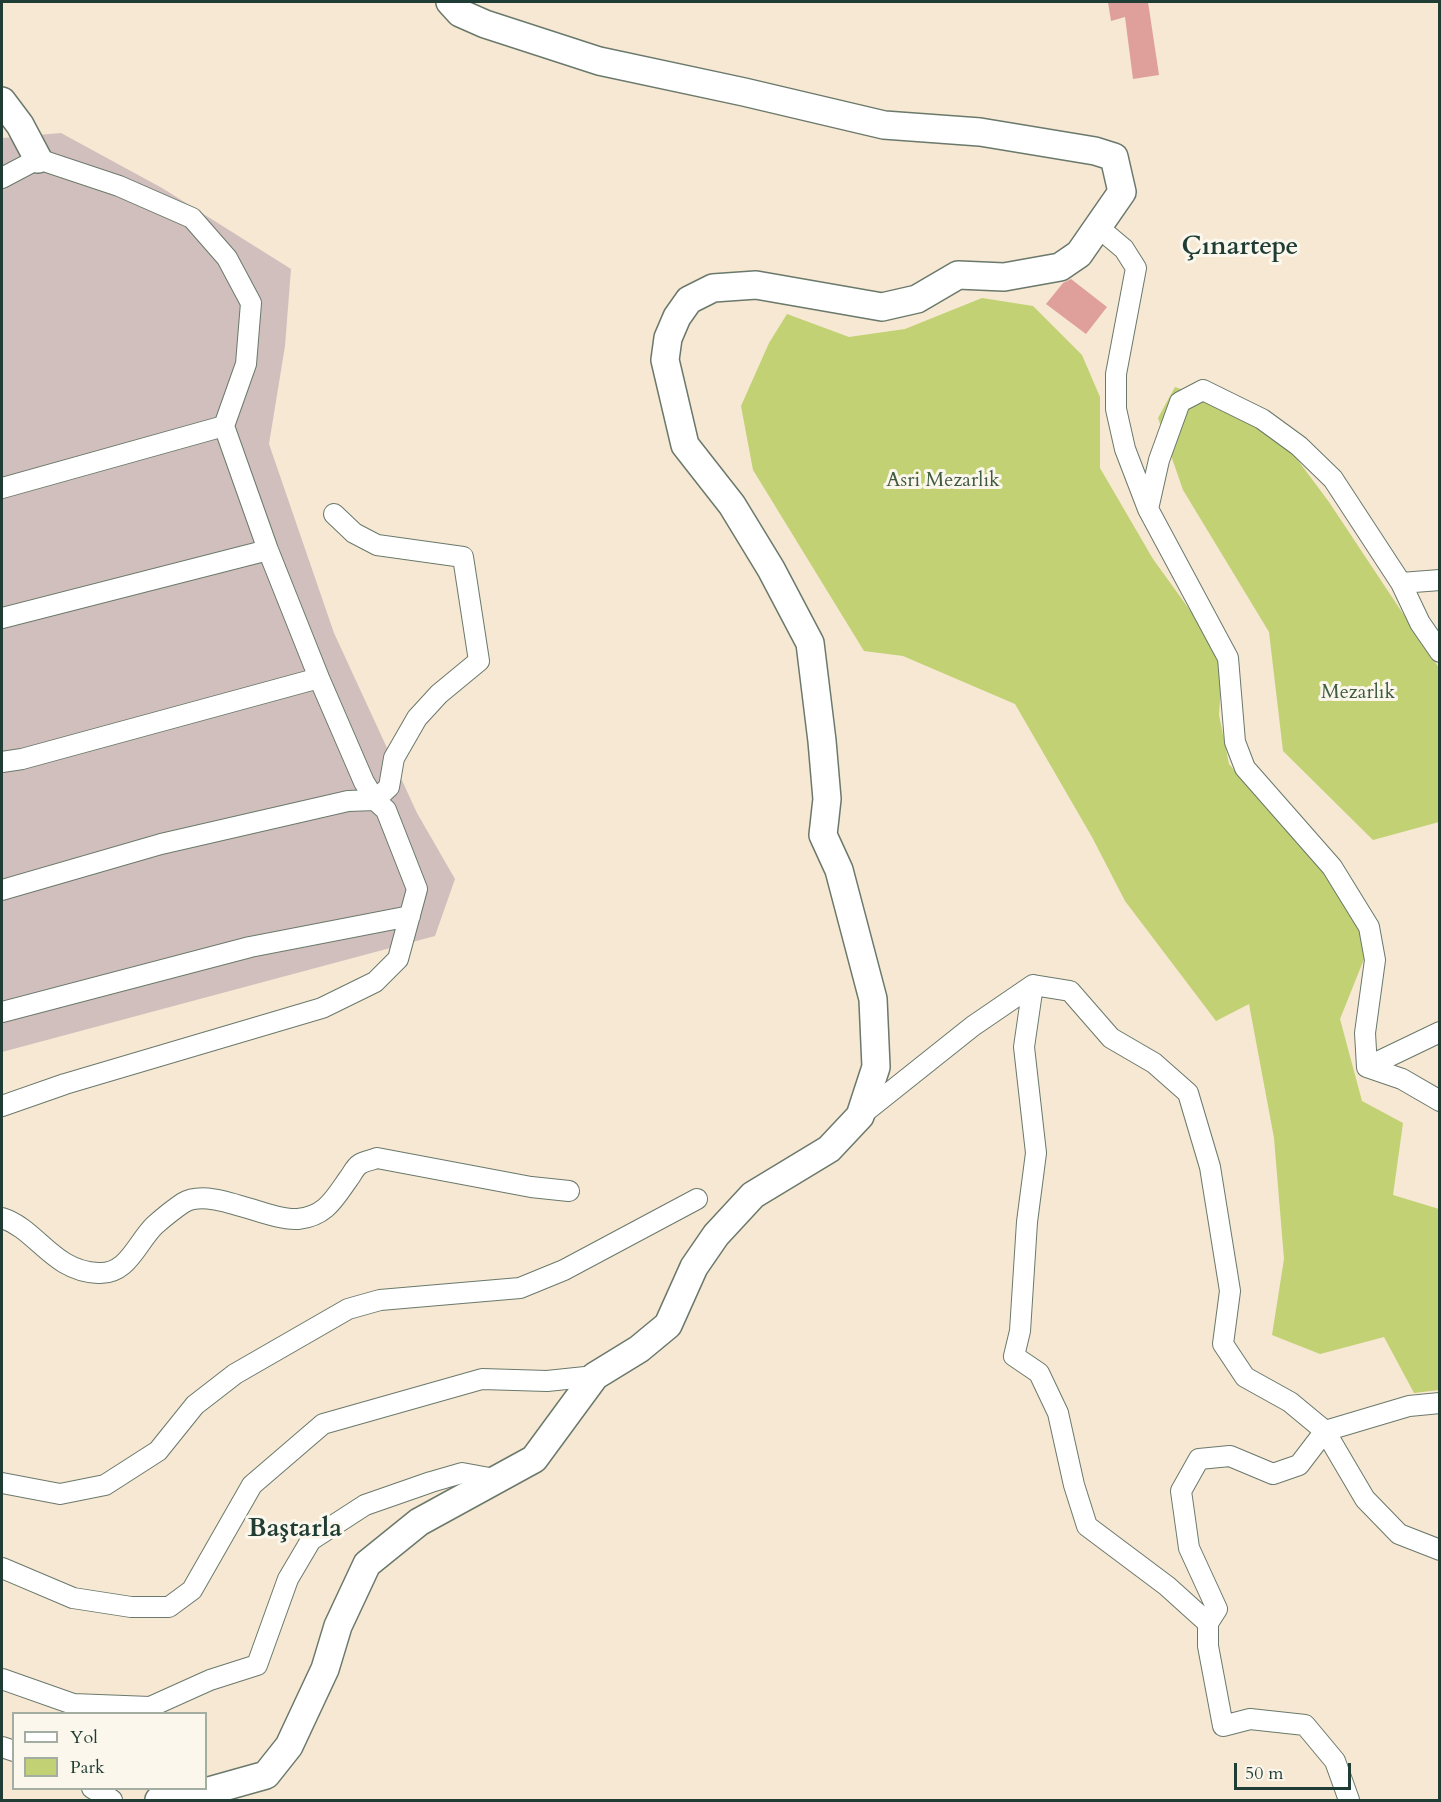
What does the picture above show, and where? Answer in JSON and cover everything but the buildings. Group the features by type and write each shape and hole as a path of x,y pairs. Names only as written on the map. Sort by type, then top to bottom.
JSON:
{"main road":[{"path":"159,1800 184,1798 266,1776 289,1746 325,1669 338,1626 367,1564 419,1522 534,1459 595,1376 639,1349 668,1324 694,1266 716,1235 753,1195 829,1149 860,1116 876,1067 873,999 839,870 823,835 827,799 810,643 771,569 732,505 684,445 665,360 668,338 677,317 689,300 712,288 756,285 882,307 917,299 958,275 1004,277 1060,267 1079,254 1122,192 1114,157 1095,151 980,132 884,125 744,92 599,62 485,24 460,13 450,2"},
{"path":"2,101 20,125 38,159"}],"street":[{"path":"2,178 38,159 119,186 192,218 227,258 251,303 246,364 224,426 268,550 320,678 364,782 375,800 386,810 417,889 398,959 375,982 322,1008 65,1084 2,1106"},
{"path":"1099,228 1124,249 1136,268 1116,374 1116,409 1125,449 1148,509 1228,658 1235,741 1245,768 1332,867 1369,927 1374,960 1365,1033 1367,1067"},
{"path":"1148,509 1159,460 1180,402 1203,390 1262,418 1299,446 1333,479 1401,583 1420,623 1440,652"},
{"path":"2,488 224,426"},
{"path":"2,890 161,844 348,801 375,800 389,787 394,758 417,718 439,694 479,661 463,557 377,545 354,533 334,514"},
{"path":"2,618 268,550"},
{"path":"1401,583 1440,580"},
{"path":"2,762 22,759 320,678"},
{"path":"2,1012 250,947 410,916"},
{"path":"860,1116 973,1026 1033,985 1070,992 1111,1038 1154,1064 1188,1093 1210,1167 1230,1291 1223,1344 1245,1377 1290,1402 1325,1431 1365,1499 1399,1534 1440,1550"},
{"path":"1033,985 1024,1047 1036,1153 1026,1222 1025,1274 1020,1330 1014,1356 1039,1373 1058,1413 1074,1485 1087,1526 1167,1586 1208,1623"},
{"path":"1367,1067 1440,1032"},
{"path":"1367,1067 1402,1079 1440,1101"},
{"path":"2,1218 11,1221 55,1258 81,1271 101,1274 119,1268 127,1262 153,1226 186,1201 213,1198 275,1216 295,1219 312,1217 329,1207 358,1165 377,1158 531,1187 569,1191"},
{"path":"2,1483 60,1494 105,1485 158,1451 195,1406 236,1374 348,1309 380,1300 520,1288 564,1270 697,1199"},
{"path":"2,1568 73,1598 131,1607 169,1606 192,1590 252,1485 323,1424 482,1379 547,1381 595,1376"},
{"path":"1349,1800 1335,1761 1305,1725 1250,1719 1223,1726 1208,1646 1208,1623 1217,1609 1189,1548 1181,1491 1199,1459 1230,1456 1274,1474 1299,1465 1325,1431 1408,1406 1440,1403"},
{"path":"2,1679 73,1704 150,1707 210,1680 257,1665 288,1578 311,1540 364,1505 430,1482 462,1473 495,1479"},
{"path":"95,1790 112,1800"}],"shaded area":[{"path":"61,133 162,188 291,269 285,346 269,444 334,633 417,813 455,879 435,936 2,1052 2,138"}],"green space":[{"name":"Asri Mezarlık","path":"982,298 1033,306 1082,355 1100,397 1100,468 1153,559 1223,656 1219,715 1229,764 1268,810 1330,870 1360,923 1366,954 1340,1019 1362,1101 1403,1123 1393,1195 1439,1209 1439,1390 1414,1393 1384,1337 1320,1354 1272,1335 1284,1259 1274,1138 1249,1004 1216,1021 1125,901 1092,837 1015,704 903,656 864,651 753,470 741,406 769,343 787,314 849,337 905,329"},
{"name":"Mezarlık","path":"1175,387 1227,405 1285,443 1329,502 1439,668 1439,822 1373,840 1283,751 1269,632 1183,490 1158,418"}],"district":[{"name":"Çınartepe","path":"1240,248"},
{"name":"Baştarla","path":"295,1530"}]}
